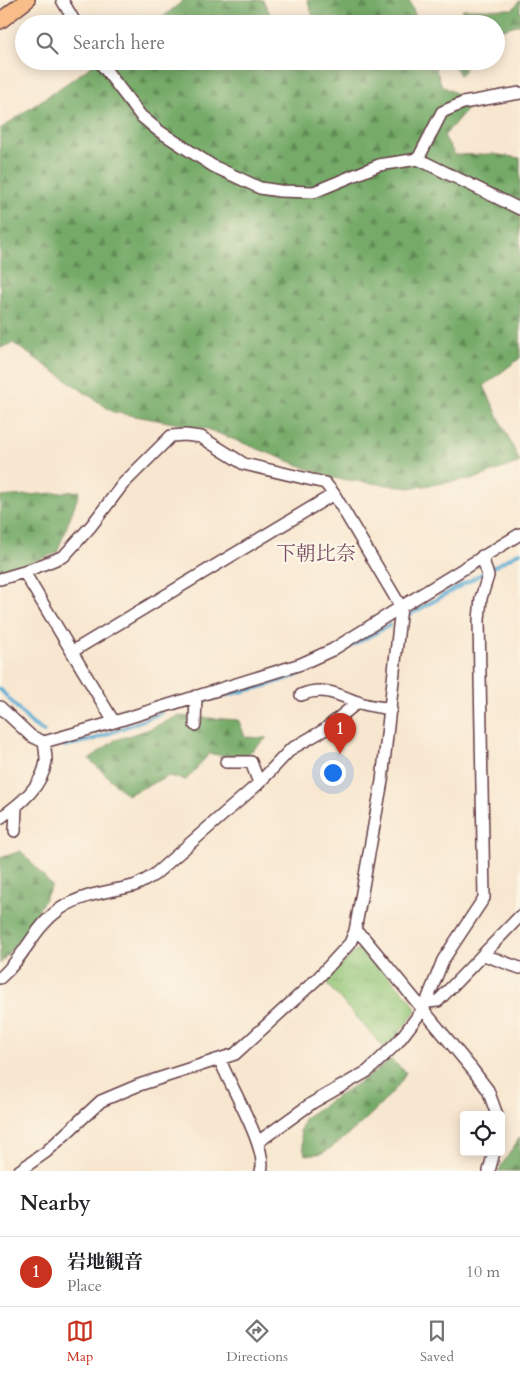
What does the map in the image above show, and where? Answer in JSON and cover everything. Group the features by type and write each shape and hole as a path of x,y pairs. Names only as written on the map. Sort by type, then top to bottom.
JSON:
{"main road":[{"path":"0,21 27,0"}],"street":[{"path":"62,0 71,15"},
{"path":"106,70 141,116 159,131 213,166 260,188 280,191 314,192 379,165 418,159 520,209"},
{"path":"418,159 442,112 463,103 520,93"},
{"path":"0,579 24,572 64,556 91,526 123,484 171,436 185,434 201,437 244,464 325,483 334,494 401,607 382,781 355,931 350,943 318,978 235,1054 139,1085 101,1101 46,1152 19,1171"},
{"path":"73,651 334,494"},
{"path":"0,707 31,736 44,742 196,700 301,664 324,653 518,541"},
{"path":"258,1142 312,1103 368,1071 398,1042 426,1005 443,960 484,898 479,620 481,598 488,576 484,560"},
{"path":"24,572 114,722"},
{"path":"301,695 313,690 336,693 358,702 391,709"},
{"path":"195,725 196,700"},
{"path":"0,978 20,958 34,933 56,912 98,892 135,885 154,875 259,783 291,749 324,730 358,702"},
{"path":"0,818 16,807 37,782 46,762 44,742"},
{"path":"226,762 251,762 259,783"},
{"path":"15,831 16,807"},
{"path":"426,1005 438,1001 520,916"},
{"path":"355,931 364,938 426,1005 488,1090 496,1111"},
{"path":"484,955 520,968"},
{"path":"220,1060 258,1142 264,1165 261,1171"},
{"path":"489,1171 493,1156"}],"green space":[{"path":"184,0 263,0 270,15 165,15"},
{"path":"307,0 409,0 415,15 313,15"},
{"path":"520,0 520,24 505,28 505,15 459,15 463,9 513,9"},
{"path":"86,70 436,70 442,86 473,102 444,136 455,155 493,154 520,158 520,358 484,386 520,462 477,478 410,488 332,478 207,429 113,412 13,343 0,348 0,129"},
{"path":"457,70 465,70 460,75"},
{"path":"80,491 57,553 0,574 0,497"},
{"path":"178,716 239,720 245,737 267,738 244,757 209,754 186,780 169,776 127,795 89,759 115,740 147,730"},
{"path":"21,851 52,886 27,930 0,964 0,858"},
{"path":"364,950 411,1000 416,1010 385,1049 325,982 355,951"},
{"path":"390,1059 406,1072 394,1091 357,1127 332,1147 322,1153 305,1155 300,1132 304,1118 370,1075"},
{"path":"520,1137 520,1171 498,1171"}],"waterway":[{"path":"411,614 520,552"},
{"path":"201,701 265,686 297,675 390,625"},
{"path":"0,689 31,723 44,732"},
{"path":"65,746 95,739 161,713"}],"place":[{"name":"岩地観音","path":"340,754"}],"district":[{"name":"下朝比奈","path":"316,553"}]}
